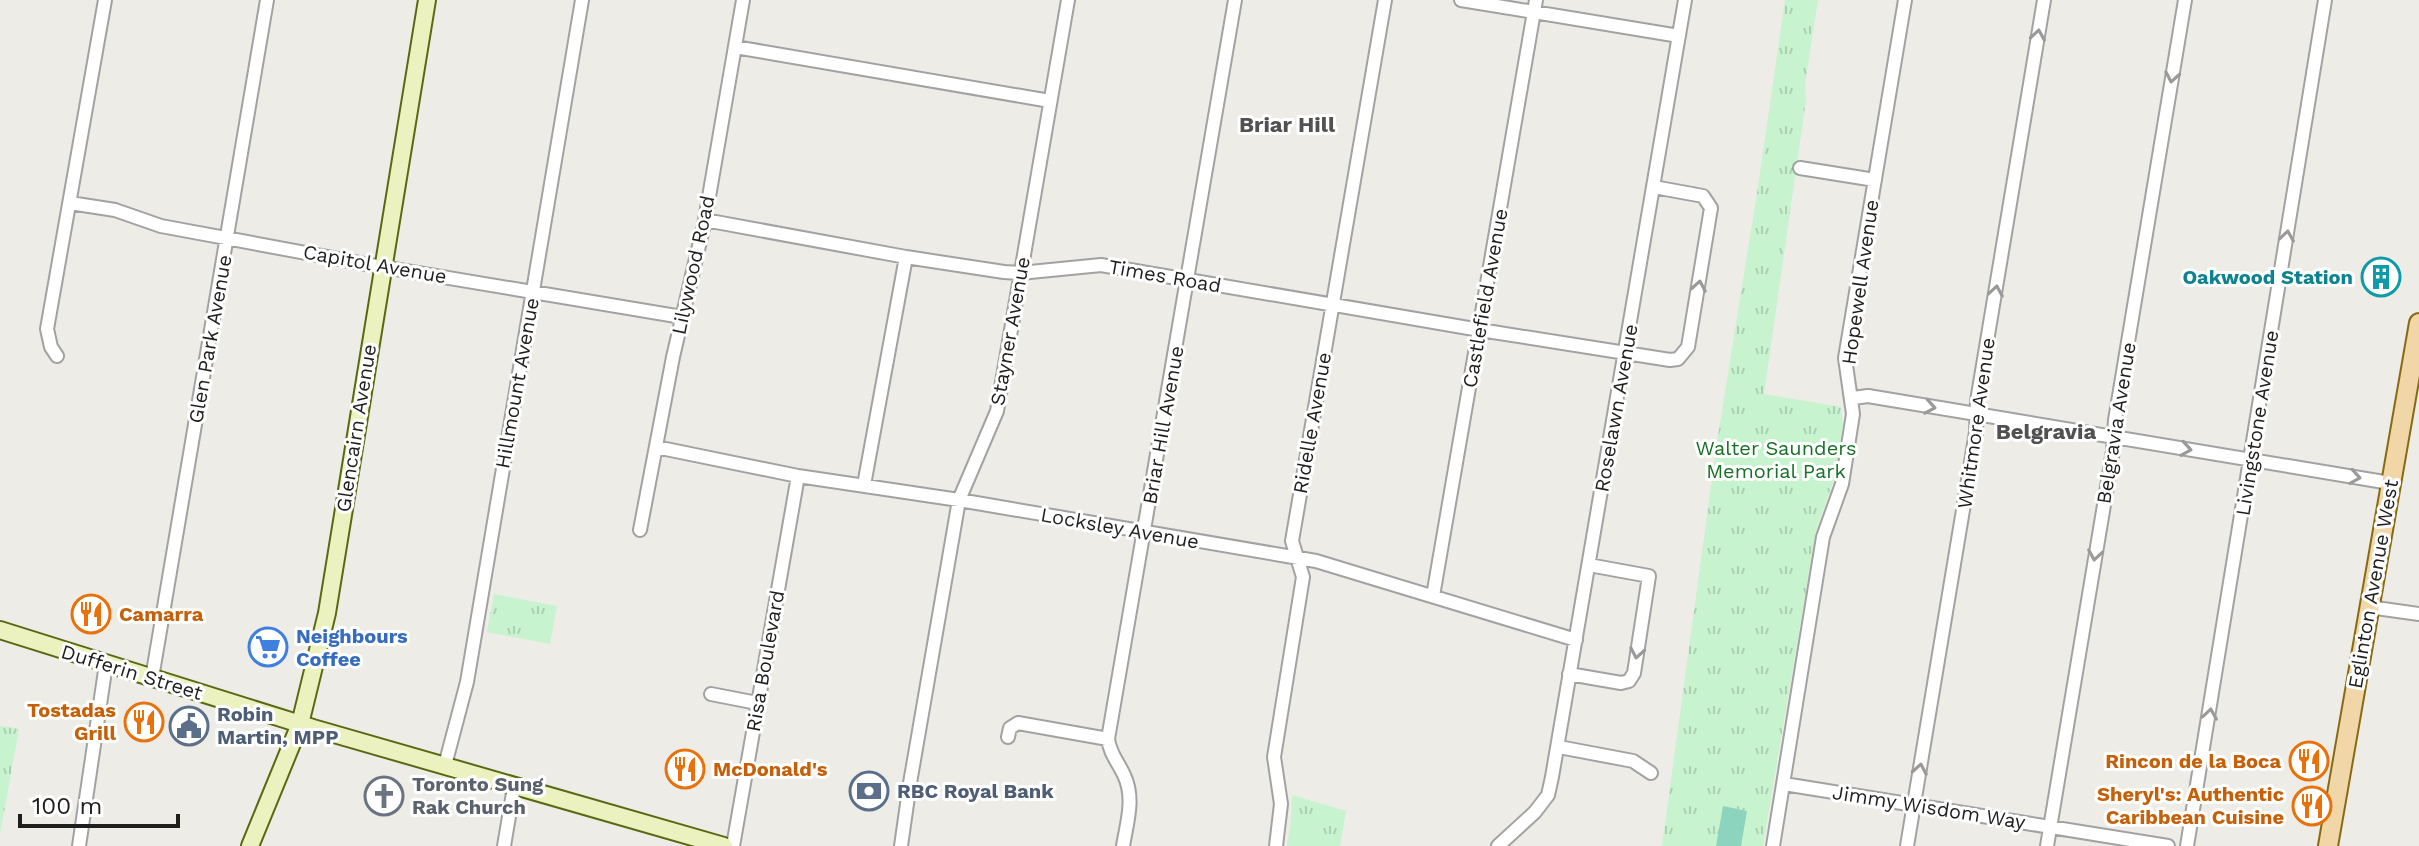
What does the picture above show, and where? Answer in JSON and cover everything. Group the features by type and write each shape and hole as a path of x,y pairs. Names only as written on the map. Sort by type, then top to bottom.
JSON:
{"main road":[{"name":"Eglinton Avenue West","path":"2328,846 2419,323"}],"street":[{"path":"57,356 51,347 47,329 105,0"},
{"name":"Glen Park Avenue","path":"152,678 267,0"},
{"name":"Glencairn Avenue","path":"250,846 300,724 327,613 427,0"},
{"name":"Hillmount Avenue","path":"445,765 467,682 582,0"},
{"name":"Lilywood Road","path":"640,530 682,317 705,220 743,0"},
{"name":"Stayner Avenue","path":"901,846 959,500 997,411 1068,0"},
{"name":"Briar Hill Avenue","path":"1108,739 1235,0"},
{"name":"Ridelle Avenue","path":"1276,846 1281,804 1274,757 1303,577 1292,541 1385,0"},
{"path":"1461,0 1535,6 1679,36"},
{"name":"Roselawn Avenue","path":"1498,846 1535,812 1548,795 1559,747 1685,0"},
{"name":"Hopewell Avenue","path":"1773,846 1823,537 1842,484 1847,459 1854,409 1845,358 1905,0"},
{"name":"Whitmore Avenue","path":"1907,846 2044,0"},
{"name":"Belgravia Avenue","path":"2047,846 2185,0"},
{"name":"Livingstone Avenue","path":"2187,846 2325,0"},
{"name":"Castlefield Avenue","path":"1433,596 1535,6"},
{"path":"735,47 1050,101"},
{"path":"1800,168 1875,180"},
{"name":"Times Road","path":"705,220 906,257 1020,273 1101,265 1480,330 1678,359 1688,347 1711,208 1703,196 1654,187"},
{"name":"Capitol Avenue","path":"70,203 115,210 161,226 682,317"},
{"path":"864,485 906,257"},
{"path":"1853,398 1868,396 2390,483"},
{"name":"Locksley Avenue","path":"656,447 798,476 1316,561 1576,640"},
{"name":"Risa Boulevard","path":"733,846 798,476"},
{"path":"1569,674 1621,683 1632,678 1649,576 1589,565"},
{"path":"2369,607 2419,614"},
{"name":"Dufferin Street","path":"0,630 300,724 724,846"},
{"path":"79,846 106,664"},
{"path":"711,694 757,703"},
{"path":"1008,737 1010,728 1018,723 1108,739 1130,791 1123,846"},
{"path":"1559,747 1633,761 1651,773"},
{"name":"Jimmy Wisdom Way","path":"1784,784 2168,846"},
{"path":"504,846 514,787"}],"green space":[{"name":"Walter Saunders Memorial Park","path":"1785,0 1818,0 1764,394 1841,407 1843,426 1834,479 1816,531 1763,846 1662,846 1717,442"},
{"path":"494,594 557,606 550,644 487,632"},
{"path":"0,726 19,729 0,835"},
{"path":"1292,795 1346,811 1340,846 1287,846"},
{"path":"1723,806 1747,811 1741,846 1716,846"}],"place":[{"name":"Oakwood Station","path":"2381,277"},
{"name":"Camarra","path":"91,614"},
{"name":"Neighbours Coffee","path":"268,647"},
{"name":"Tostadas Grill","path":"144,722"},
{"name":"Robin Martin, MPP","path":"189,726"},
{"name":"Rincon de la Boca","path":"2309,761"},
{"name":"McDonald's","path":"685,769"},
{"name":"RBC Royal Bank","path":"869,791"},
{"name":"Toronto Sung Rak Church","path":"384,796"},
{"name":"Sheryl's: Authentic Caribbean Cuisine","path":"2312,806"}],"district":[{"name":"Briar Hill","path":"1287,124"},
{"name":"Belgravia","path":"2046,431"}]}
